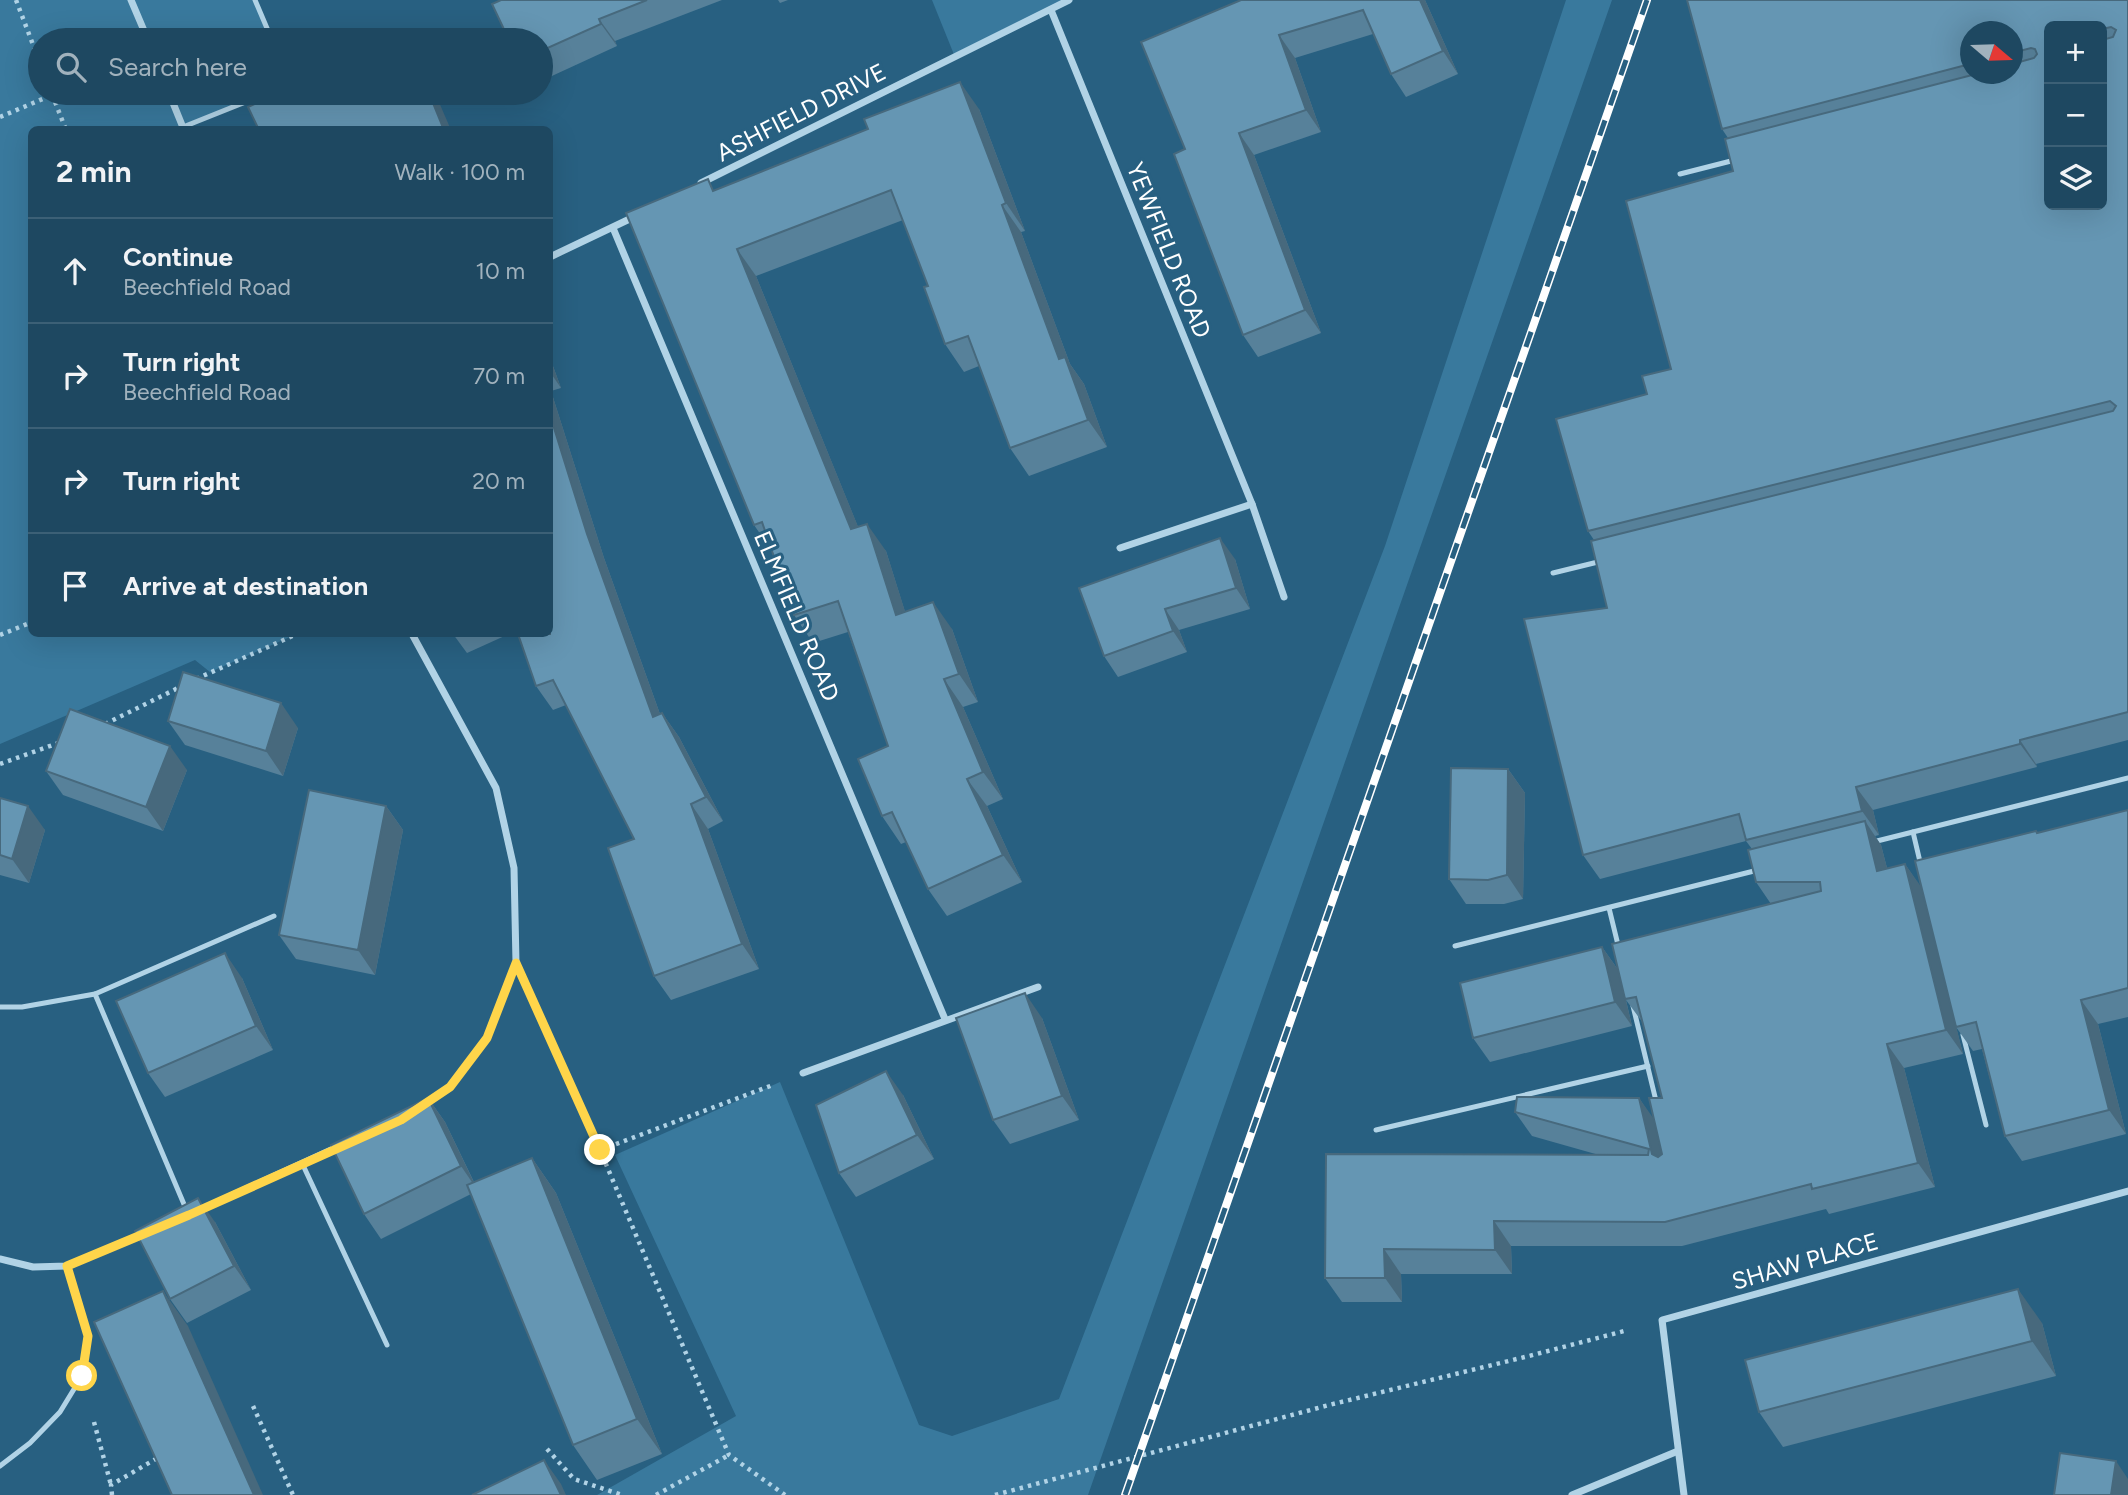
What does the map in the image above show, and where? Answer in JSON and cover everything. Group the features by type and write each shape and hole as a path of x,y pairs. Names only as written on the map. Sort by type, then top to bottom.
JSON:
{"street":[{"path":"131,0 143,28"},
{"name":"ASHFIELD DRIVE","path":"698,185 1069,0"},
{"name":"YEWFIELD ROAD","path":"1051,10 1252,504 1284,597"},
{"path":"174,105 182,126"},
{"path":"553,256 649,209"},
{"name":"ELMFIELD ROAD","path":"613,228 945,1020"},
{"path":"1120,548 1252,504"},
{"path":"411,1113 450,1087 487,1038 516,963 514,868 496,788 414,637"},
{"path":"803,1073 1038,987"},
{"path":"189,1215 351,1141"},
{"name":"SHAW PLACE","path":"1661,1321 2128,1191"},
{"path":"0,1259 33,1267 67,1266 152,1230"},
{"path":"1661,1321 1684,1495"},
{"path":"1572,1495 1678,1451"}],"lane":[{"path":"256,0 267,28"},
{"path":"188,126 239,105"},
{"path":"1681,174 1746,157"},
{"path":"1553,573 1607,560"},
{"path":"1860,845 2128,778"},
{"path":"1913,832 1923,872"},
{"path":"1455,946 1768,868"},
{"path":"1609,908 1622,961"},
{"path":"0,1007 22,1007 95,994 274,916"},
{"path":"95,994 189,1215"},
{"path":"1632,1000 1660,1115"},
{"path":"1963,1031 1986,1125"},
{"path":"1376,1130 1648,1066"},
{"path":"302,1163 387,1345"},
{"path":"0,1466 30,1443 60,1412 82,1376 88,1336 67,1266"}],"path":[{"path":"16,0 28,32"},
{"path":"0,117 28,105"},
{"path":"56,105 64,126"},
{"path":"0,635 28,624"},
{"path":"99,727 210,672 290,637"},
{"path":"0,764 63,741"},
{"path":"516,963 600,1150 729,1455 785,1495"},
{"path":"600,1150 803,1073"},
{"path":"995,1495 1329,1405 1661,1321"},
{"path":"82,1376 112,1495"},
{"path":"253,1406 293,1495"},
{"path":"547,1449 574,1479 622,1495"},
{"path":"656,1495 729,1455"},
{"path":"111,1485 160,1457"}],"shaded area":[{"path":"0,0 255,0 267,28 28,28 28,105 238,105 185,126 28,126 28,637 290,637 210,672 195,660 0,744"},
{"path":"932,0 1069,0 955,57"},
{"path":"1566,0 1612,0 1088,1495 597,1495 736,1416 615,1155 780,1082 919,1425 952,1436 1059,1399 1385,546"}],"building":[{"path":"501,0 647,0 599,19 601,24 553,46 553,28 503,28 492,4"},
{"path":"1241,0 1420,0 1443,51 1391,74 1363,10 1279,35 1306,110 1239,133 1305,310 1243,335 1174,154 1185,149 1141,42"},
{"path":"1687,0 2128,0 2128,712 2020,740 2020,744 1856,787 1862,811 1746,840 1739,814 1583,855 1524,619 1607,608 1591,541 2113,411 2116,406 2110,401 1588,531 1556,419 1647,394 1642,376 1671,369 1626,201 1733,171 1725,139 1960,78 1960,84 2023,84 2023,61 2034,58 2037,54 2035,49 2023,50 2023,21 1960,21 1960,67 1722,129"},
{"path":"960,82 1006,203 1002,205 1059,359 1065,357 1088,420 1010,448 968,336 945,344 924,287 928,286 891,190 737,249 851,529 867,524 896,615 933,602 959,674 944,679 983,772 967,779 1003,855 928,889 892,812 882,816 858,759 888,746 838,601 794,615 762,522 754,525 626,213 708,179 713,191 868,129 864,119"},
{"path":"434,105 442,126 257,126 248,107"},
{"path":"553,425 587,534 653,717 662,713 706,797 691,804 742,944 654,976 608,848 634,839 553,680 536,686 519,637 553,637"},
{"path":"1220,538 1236,588 1165,609 1173,631 1104,656 1079,588"},
{"path":"183,672 281,703 266,751 168,721"},
{"path":"70,709 170,746 146,807 46,771"},
{"path":"1451,768 1508,769 1507,875 1488,880 1449,879"},
{"path":"309,790 386,806 358,950 279,935"},
{"path":"0,798 28,806 12,859 0,855"},
{"path":"2128,810 2128,988 2081,1000 2109,1110 2005,1136 1976,1022 1956,1027 1915,861"},
{"path":"1865,821 1877,871 1905,864 1946,1030 1887,1044 1918,1163 1812,1189 1811,1184 1665,1222 1494,1221 1495,1250 1384,1249 1385,1278 1325,1278 1326,1154 1648,1155 1649,1149 1515,1112 1517,1097 1639,1098 1652,1154 1658,1157 1662,1154 1649,1098 1662,1098 1636,997 1625,999 1612,944 1821,891 1820,882 1756,882 1748,850"},
{"path":"1602,947 1615,1002 1473,1038 1460,983"},
{"path":"225,953 256,1026 148,1073 116,1001"},
{"path":"1025,993 1062,1096 993,1120 956,1018"},
{"path":"886,1071 917,1135 839,1173 816,1105"},
{"path":"428,1098 461,1166 364,1214 331,1145"},
{"path":"532,1158 637,1419 573,1445 467,1185"},
{"path":"198,1198 234,1266 170,1299 135,1231"},
{"path":"2018,1289 2032,1341 1759,1412 1745,1360"},
{"path":"163,1291 254,1495 172,1495 94,1322"},
{"path":"2060,1453 2116,1461 2111,1495 2054,1495"},
{"path":"544,1460 561,1495 472,1495"}],"railway":[{"path":"1125,1495 1647,0"}],"route":[{"path":"82,1376 88,1336 67,1266 189,1215 401,1120 450,1087 487,1038 516,963 600,1150"}]}
